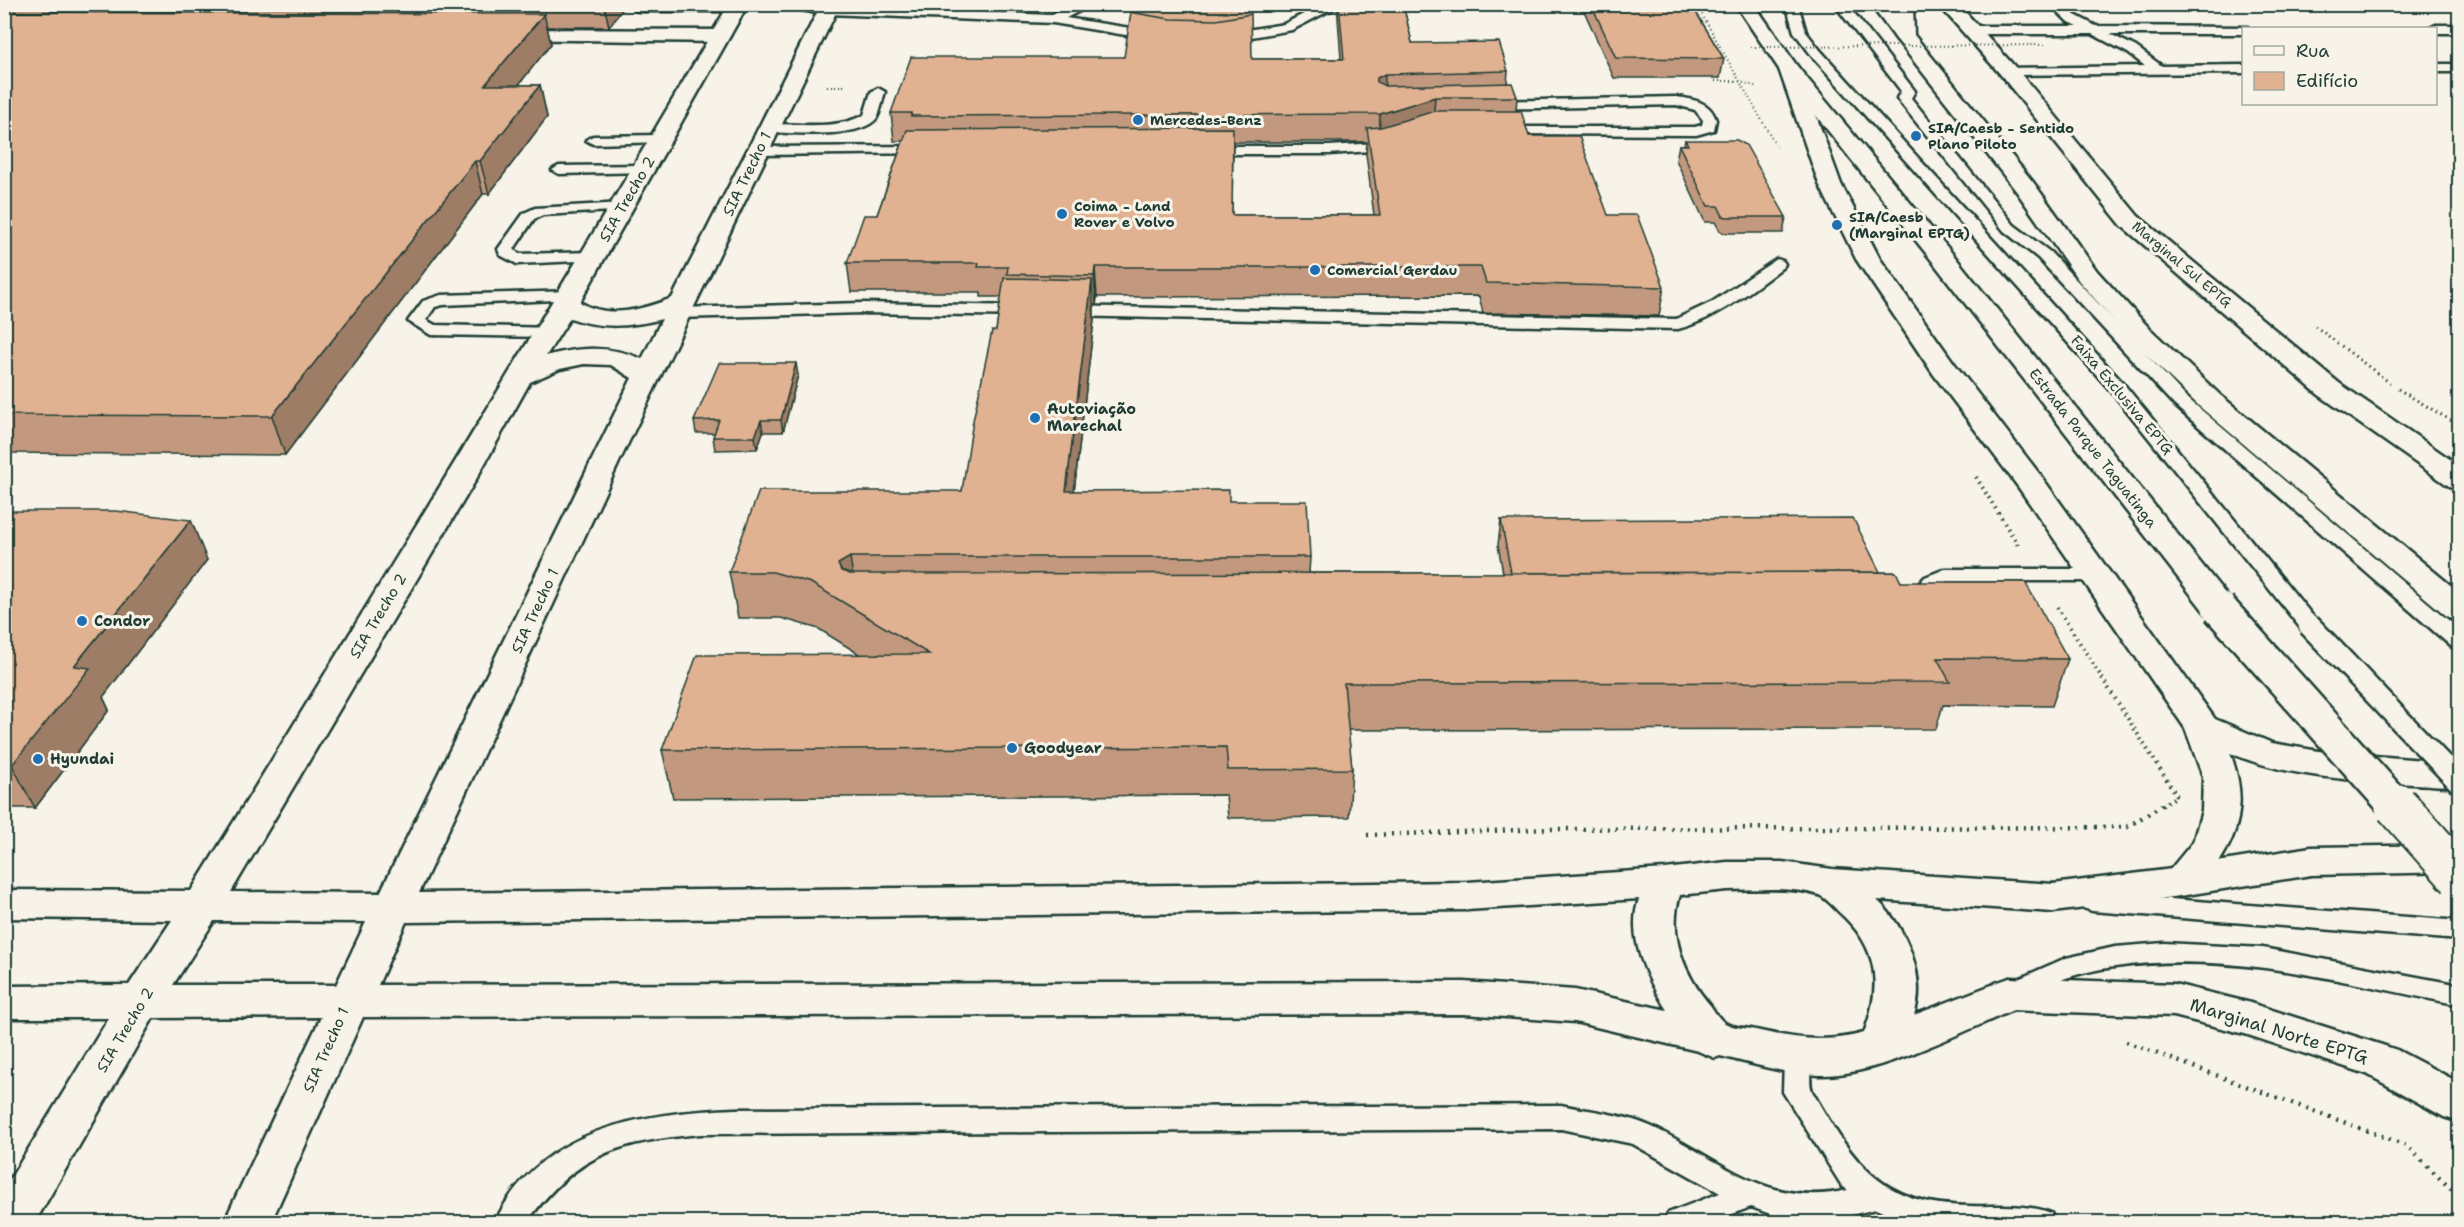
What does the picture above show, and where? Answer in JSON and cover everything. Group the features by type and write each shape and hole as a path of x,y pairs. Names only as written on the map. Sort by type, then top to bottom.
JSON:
{"main road":[{"path":"798,4 830,7"},
{"name":"Estrada Parque Taguatinga","path":"1744,4 1789,69 1946,261 2219,608 2460,877"},
{"path":"1879,4 2025,187 2088,276 2140,334 2210,401 2460,610"},
{"path":"1904,4 1904,36"},
{"name":"Marginal Sul EPTG","path":"1947,4 2008,70 2130,221 2329,389 2460,480"},
{"name":"SIA Trecho 2","path":"10,1222 142,1000 203,905 459,483 519,377 624,207 644,168 739,6"},
{"name":"SIA Trecho 1","path":"248,1222 348,1002 395,908 646,376 830,7"},
{"path":"483,35 720,36"},
{"path":"1789,69 1830,184 1868,259 1944,369 2030,482 2202,727 2221,777 2221,811 2211,847 2180,882"},
{"path":"568,300 577,314 599,319 628,318 679,308"},
{"path":"519,377 556,360 602,356 630,362 646,376"},
{"path":"2202,727 2265,754 2325,764 2460,775"},
{"path":"4,904 395,908 1467,896 1738,876 1782,876 1832,884 2052,898 2180,882 2311,861 2460,858"},
{"path":"1665,883 1656,913 1661,962 1682,1003 1715,1041"},
{"path":"1832,884 1866,913 1882,935 1896,969 1896,1005 1881,1046"},
{"name":"Marginal Norte EPTG","path":"4,1002 1464,998 1575,1006 1715,1041 1798,1057 1839,1057 1881,1046 2010,994 2174,1000 2226,1012 2382,1062 2460,1104"}],"lane":[{"path":"1053,19 1087,4"},
{"path":"1205,39 1240,37 1288,27 1313,12 1336,4"},
{"name":"Faixa Exclusiva EPTG","path":"1792,4 1800,32 1816,53 2117,387 2309,625 2460,783"},
{"path":"1840,4 1908,91 1904,98 1910,106 2009,228 2044,255 2180,401 2438,626 2460,642"},
{"path":"2056,4 2071,18 2132,50 2159,69"},
{"path":"639,7 739,6"},
{"path":"830,7 1053,19 1171,38"},
{"path":"2437,29 2460,29"},
{"path":"1969,30 2242,30"},
{"path":"2437,68 2460,68"},
{"path":"2008,70 2242,69"},
{"path":"765,139 858,124 870,117 878,92"},
{"path":"1480,105 1676,101 1700,107 1707,112 1710,120 1709,127 1696,131 1489,130"},
{"path":"593,140 662,139"},
{"path":"765,139 938,150"},
{"path":"1187,150 1379,148 1405,141"},
{"path":"560,170 644,168"},
{"path":"593,257 516,259 508,255 506,249 529,216 540,211 624,207"},
{"path":"679,308 862,308 1678,324 1720,306 1777,264"},
{"path":"548,332 431,330 416,321 429,304 449,298 568,300"},
{"path":"1893,608 1904,607 1916,600 1931,579 1945,575 2095,575"},
{"path":"2052,898 2460,931"},
{"path":"2010,994 2065,968 2128,956 2220,952 2460,995"},
{"path":"1798,1057 1797,1092 1852,1177 1878,1196 1910,1212 1966,1219 2027,1219 2040,1222"},
{"path":"510,1222 546,1176 573,1155 605,1138 677,1124 767,1121 1561,1117 1639,1134 1750,1194 1787,1207 1826,1208 1878,1196"},
{"path":"1679,1222 1750,1194"}],"path":[{"path":"1696,4 1722,46 1738,81 1782,156"},
{"path":"1751,47 2046,45"},
{"path":"1715,81 1738,81"},
{"path":"790,86 849,86"},
{"path":"2314,325 2394,387 2460,426"},
{"path":"1367,835 1552,829 2127,827 2177,796 1969,467"},
{"path":"2117,1038 2406,1145 2460,1198"}],"building":[{"path":"1135,4 1251,4 1251,14 1216,20 1170,19 1134,13"},
{"path":"1339,4 1403,4 1412,43 1499,42 1508,71 1385,74 1377,78 1377,82 1385,86 1512,83 1517,97 1435,97 1380,114 911,116 912,113 891,113 911,57 1124,57 1131,12 1170,19 1216,20 1251,14 1252,59 1344,59"},
{"path":"1591,4 1691,4 1724,59 1616,58"},
{"path":"4,12 544,14 485,85 540,85 480,161 475,161 272,416 4,415"},
{"path":"1435,111 1521,111 1529,136 1579,136 1608,215 1637,215 1664,287 1486,283 1481,267 1095,267 1094,276 1007,274 1008,267 978,267 979,263 847,263 864,215 877,215 907,130 1233,128 1232,215 1380,215 1367,128 1381,127"},
{"path":"1685,140 1737,140 1746,145 1786,217 1727,217 1723,216 1718,206 1708,206 1679,145 1688,145"},
{"path":"1004,278 1092,280 1066,491 1229,490 1229,501 1307,501 1310,557 850,557 838,564 841,571 850,574 1896,572 1901,582 2025,582 2068,659 1937,658 1950,682 1344,683 1352,769 1228,770 1226,747 662,750 697,655 929,654 811,583 773,572 729,572 759,491 962,491 973,421 992,331 996,331"},
{"path":"719,363 796,363 781,420 761,420 755,437 713,437 719,420 694,421"},
{"path":"4,511 116,511 191,520 74,666 90,668 12,765 4,765"},
{"path":"1853,518 1880,572 1511,573 1501,520"}],"place":[{"name":"Mercedes-Benz","path":"1138,120"},
{"name":"SIA/Caesb - Sentido Plano Piloto","path":"1916,136"},
{"name":"Coima - Land Rover e Volvo","path":"1062,214"},
{"name":"SIA/Caesb (Marginal EPTG)","path":"1837,225"},
{"name":"Comercial Gerdau","path":"1315,270"},
{"name":"Autoviação Marechal","path":"1035,418"},
{"name":"Condor","path":"82,621"},
{"name":"Goodyear","path":"1012,748"},
{"name":"Hyundai","path":"38,759"}]}
